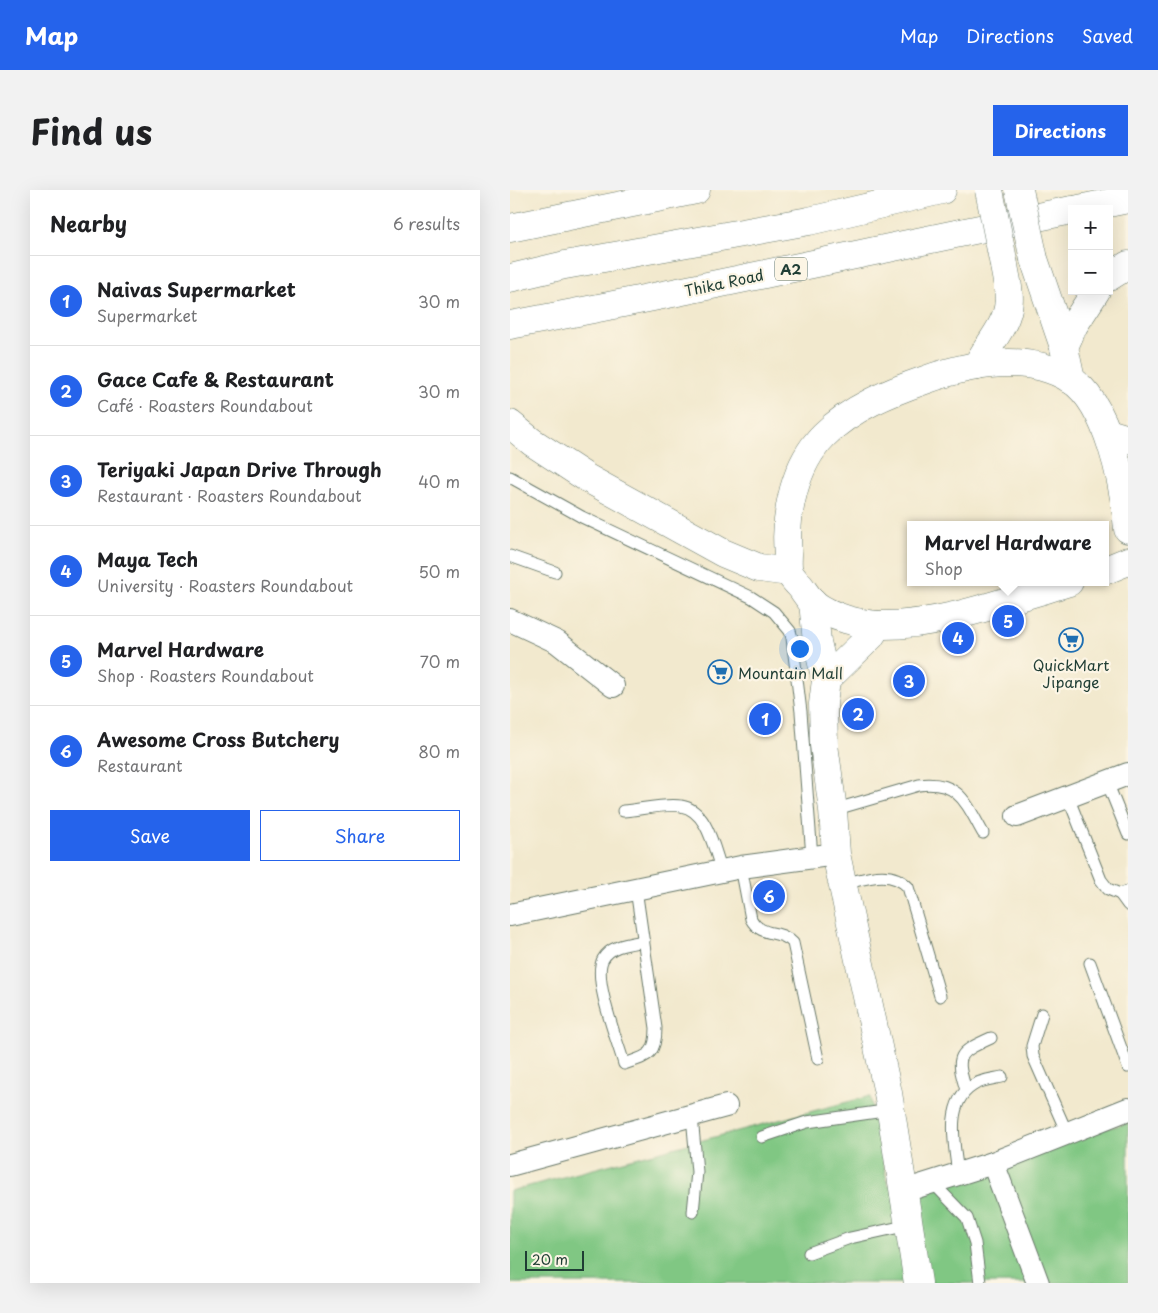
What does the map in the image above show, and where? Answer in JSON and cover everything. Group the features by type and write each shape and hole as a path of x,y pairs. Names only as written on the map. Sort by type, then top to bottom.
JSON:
{"main road":[{"path":"510,228 696,190"},
{"path":"510,278 564,265 809,221 942,190"},
{"path":"977,366 987,346 999,329 1008,308 1009,294 989,190"},
{"path":"1018,190 1034,259 1064,347 1071,380"},
{"path":"1099,205 1128,199"},
{"name":"Thika Road","path":"510,325 855,256 913,242 1068,211"},
{"path":"1113,274 1128,265"},
{"path":"1064,347 1074,325 1093,295"},
{"path":"1055,586 928,621 878,625 856,623 812,602 789,572 786,529 795,490 806,459 824,435 850,415 882,398 950,371 1015,362 1045,368 1071,380 1118,436 1128,528"},
{"path":"510,424 532,442 588,478 723,553 759,568 789,572"},
{"path":"1109,569 1128,561"},
{"path":"812,602 817,642 826,680 823,704 824,745 833,810 824,856 843,884 890,1110 918,1283"},
{"path":"826,680 870,637 878,625"}],"street":[{"path":"510,620 557,642 613,686"},
{"path":"1017,816 1128,774"},
{"path":"510,914 731,869 824,856"},
{"path":"510,1165 726,1106"},
{"path":"904,1191 993,1163 1128,1109"},
{"path":"993,1163 1038,1283"}],"lane":[{"path":"510,477 582,517 744,593 774,612 790,631 824,856"},
{"path":"510,556 555,572"},
{"path":"1107,782 1128,834"},
{"path":"833,810 919,785 933,783 954,790 964,799 983,833"},
{"path":"1068,797 1101,880 1108,889 1124,892 1128,905"},
{"path":"623,811 681,805 695,811 706,825 731,869 755,926 766,932 789,938 793,943 798,954 818,1059"},
{"path":"843,884 890,876 898,878 908,887 940,996"},
{"path":"636,889 644,941 656,1036 654,1047 648,1056 624,1064 605,997 600,969 603,958 611,950 621,945 644,941"},
{"path":"1090,963 1128,1067"},
{"path":"1042,1014 1032,1046 1033,1056 1067,1133"},
{"path":"966,1090 959,1069 960,1058 966,1049 991,1038"},
{"path":"958,1174 952,1127 959,1100 966,1090 978,1083 1002,1077"},
{"path":"762,1137 807,1122 890,1110"},
{"path":"692,1116 697,1172 693,1212"},
{"path":"932,1182 967,1218 975,1243 980,1283"},
{"path":"809,1253 850,1238 909,1225"}],"green space":[{"path":"870,1096 888,1186 1128,1123 1128,1283 510,1283 510,1191"}],"place":[{"name":"Marvel Hardware","path":"1008,621"},
{"name":"Maya Tech","path":"958,638"},
{"name":"QuickMart Jipange","path":"1071,640"},
{"name":"Mountain Mall","path":"720,672"},
{"name":"Teriyaki Japan Drive Through","path":"909,681"},
{"name":"Gace Cafe & Restaurant","path":"858,714"},
{"name":"Naivas Supermarket","path":"765,719"},
{"name":"Awesome Cross Butchery","path":"769,896"}]}
